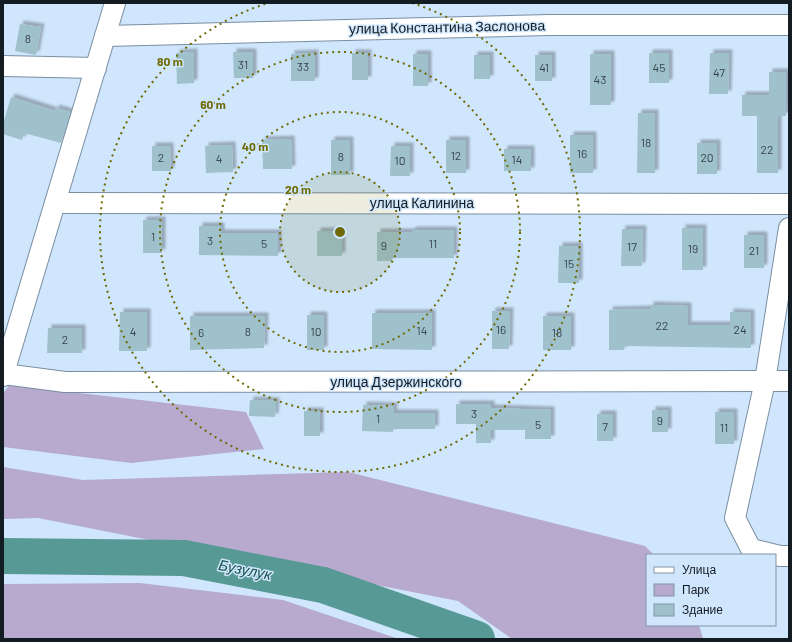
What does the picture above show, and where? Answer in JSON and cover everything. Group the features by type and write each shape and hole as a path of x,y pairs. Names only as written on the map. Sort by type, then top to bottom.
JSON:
{"street":[{"path":"4,375 115,3"},
{"name":"улица Константина Заслонова","path":"105,36 549,25 789,25"},
{"path":"3,66 96,68"},
{"name":"улица Калинина","path":"55,203 789,204"},
{"path":"776,554 751,548 735,518 765,381 789,228"},
{"name":"улица Дзержинского","path":"4,375 65,382 789,381"}],"green space":[{"path":"9,385 246,412 264,449 131,463 3,447 3,394"},
{"path":"3,467 83,480 348,472 645,546 653,554 646,554 646,626 699,626 703,639 512,639 458,601 38,518 3,519"},
{"path":"140,583 283,600 399,639 3,639 3,584"}],"building":[{"path":"20,24 41,27 36,55 15,51"},
{"path":"194,52 194,83 177,84 176,53"},
{"path":"233,52 253,52 253,78 234,78"},
{"path":"315,53 315,81 291,81 291,54"},
{"path":"352,53 368,53 368,80 352,80"},
{"path":"649,53 669,53 669,83 649,83"},
{"path":"710,53 729,53 728,94 709,94"},
{"path":"413,54 428,54 428,86 413,86"},
{"path":"590,54 611,54 611,105 590,105"},
{"path":"474,55 490,55 490,79 474,79"},
{"path":"535,55 552,55 552,81 535,81"},
{"path":"769,72 786,72 786,116 778,116 778,173 757,173 757,116 742,116 742,95 769,95"},
{"path":"11,97 55,111 56,108 70,112 61,143 24,133 22,140 3,134 3,124"},
{"path":"638,113 655,113 655,173 637,173"},
{"path":"570,135 593,135 593,173 570,173"},
{"path":"291,139 292,169 263,169 262,140"},
{"path":"331,140 350,140 350,175 331,175"},
{"path":"446,140 466,140 466,173 446,173"},
{"path":"697,143 717,143 717,174 697,174"},
{"path":"232,145 233,172 206,173 205,146"},
{"path":"152,146 170,146 171,171 152,171"},
{"path":"391,146 410,146 410,176 390,176"},
{"path":"504,149 531,149 531,171 504,171"},
{"path":"143,220 162,220 162,253 143,253"},
{"path":"199,226 221,226 221,233 278,233 278,256 199,255"},
{"path":"682,228 703,228 703,270 682,270"},
{"path":"622,229 643,229 642,266 621,266"},
{"path":"412,230 454,230 454,258 392,258 392,261 377,261 377,232 412,232"},
{"path":"317,231 342,231 342,256 317,256"},
{"path":"744,235 764,235 764,268 744,268"},
{"path":"559,246 579,246 579,283 558,283"},
{"path":"650,305 688,306 688,325 730,325 730,312 751,313 751,348 625,346 624,350 609,350 609,310 650,309"},
{"path":"492,311 510,311 509,349 492,349"},
{"path":"120,312 147,312 147,351 119,351"},
{"path":"372,313 432,313 432,350 372,349"},
{"path":"307,315 324,315 324,350 307,350"},
{"path":"190,316 265,316 264,348 190,350"},
{"path":"543,316 571,316 571,350 543,350"},
{"path":"48,328 82,328 82,353 47,353"},
{"path":"250,400 276,401 275,417 249,416"},
{"path":"456,404 491,404 491,408 551,410 551,439 525,439 525,430 491,430 491,443 476,443 476,424 456,424"},
{"path":"363,405 394,406 394,413 435,413 435,429 393,429 393,432 362,431"},
{"path":"652,410 668,410 668,432 652,432"},
{"path":"304,411 320,411 320,436 304,436"},
{"path":"715,412 734,412 734,444 715,444"},
{"path":"597,414 613,414 613,441 597,441"}],"waterway":[{"name":"Бузулук","path":"3,556 184,558 323,585 477,639"}]}
